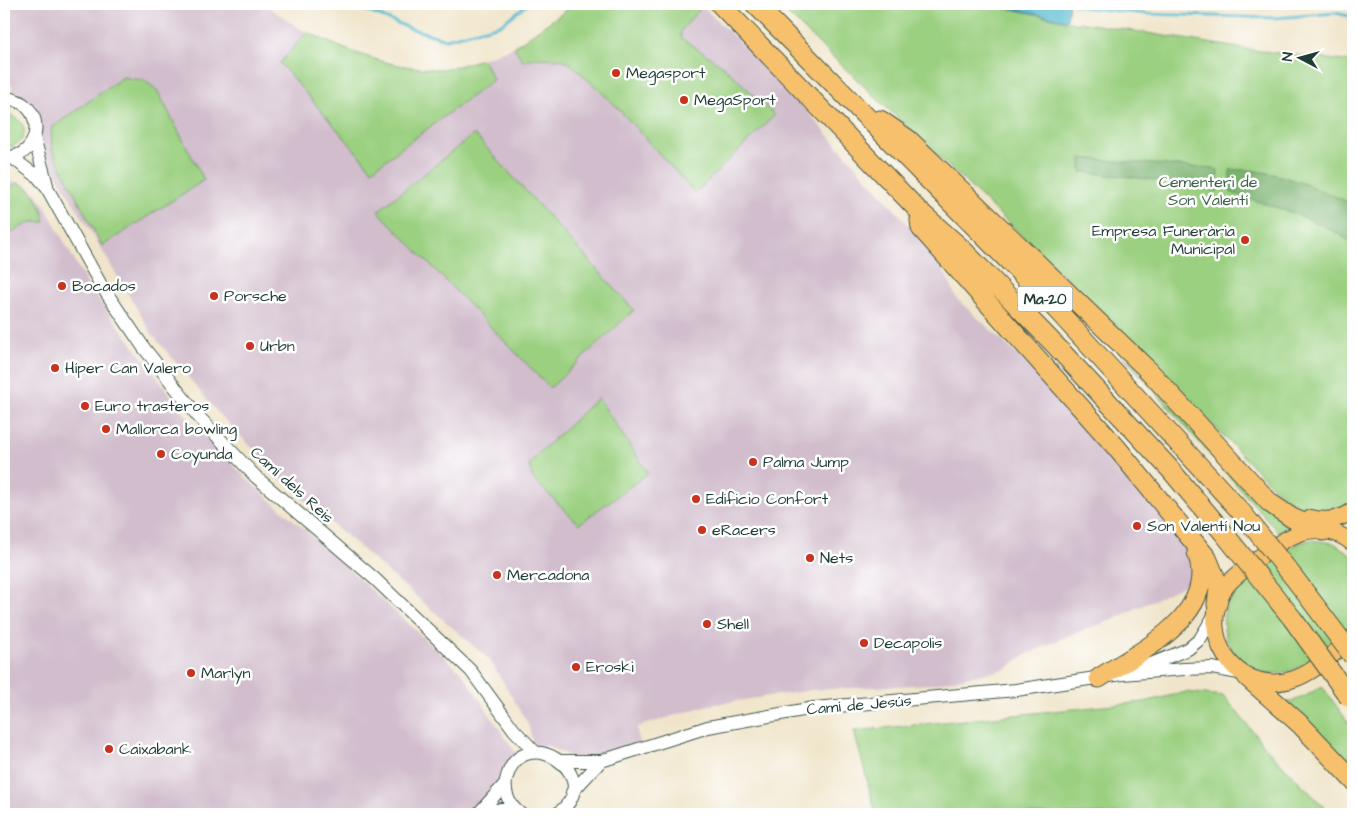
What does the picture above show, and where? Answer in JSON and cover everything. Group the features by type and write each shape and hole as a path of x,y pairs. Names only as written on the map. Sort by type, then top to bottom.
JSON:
{"highway":[{"name":"Ma-20","path":"720,4 917,209 961,248 1051,340 1163,461 1292,618 1351,700"},
{"name":"Ma-20","path":"755,4 1075,329 1243,514 1290,571 1353,656"},
{"path":"840,92 909,140 1086,310 1206,432 1275,507 1296,521 1326,531"},
{"path":"917,209 921,228 1110,440 1190,537 1215,572 1219,587 1216,610"},
{"path":"1099,678 1160,639 1183,617 1194,601 1202,576 1202,566 1190,537"},
{"path":"1243,675 1301,725 1353,780"}],"main road":[{"path":"1206,432 1229,449 1275,497 1294,512 1324,521 1340,518 1353,511"},
{"path":"1353,524 1340,530 1299,532 1282,540 1230,582 1216,610 1215,633 1219,646 1229,662 1243,675 1266,682 1296,678 1353,637"},
{"path":"1326,531 1341,536 1353,543"}],"street":[{"path":"6,97 23,103 30,110 36,126 34,137 47,188"},
{"path":"8,157 23,152 34,137"},
{"path":"8,157 38,177 47,188"},
{"name":"Camí dels Reis","path":"47,188 100,285 144,348 197,415 256,477 381,584 471,671 514,730 535,752"},
{"name":"Camí de Jesús","path":"1122,674 1186,651 1200,639 1216,610"},
{"name":"Camí de Jesús","path":"601,761 708,727 814,708 1003,691 1122,674 1198,668 1243,675"},
{"path":"514,730 520,758"},
{"path":"479,814 506,784 512,766 520,758 535,752 553,755 562,761 569,770 572,780 572,792"},
{"path":"562,761 601,761"},
{"path":"561,813 572,792 601,761"},
{"path":"506,784 508,800 517,811"},
{"path":"479,814 517,811"}],"shaded area":[{"path":"4,4 264,4 299,28 336,46 388,64 442,69 483,59 514,47 575,4 700,4 779,80 913,230 940,263 957,299 1020,357 1082,419 1192,553 1192,575 1185,585 1114,619 1070,635 1023,656 1006,669 933,684 812,690 709,705 637,727 639,748 578,761 547,745 535,752 528,724 490,660 300,496 219,414 152,334 54,170 25,110 4,74"},
{"path":"4,178 32,189 45,206 87,284 191,422 251,483 329,551 462,673 520,759 478,814 4,814"}],"green space":[{"name":"MegaSport","path":"575,4 699,4 702,6 681,31 681,38 723,66 775,115 695,193 613,103 571,64 562,59 534,58 523,61 514,47"},
{"name":"Cementeri de Son Valentí","path":"777,4 989,4 1079,24 1079,22 1245,49 1353,62 1353,498 1332,511 1322,513 1302,508 1273,487 1109,318"},
{"path":"307,32 356,53 389,63 424,69 442,69 483,59 493,80 372,170 280,63"},
{"path":"123,77 145,81 157,90 204,180 102,246 52,150 51,128"},
{"path":"4,113 18,119 24,130 22,140 12,147 4,145"},
{"path":"474,134 634,310 550,388 378,211"},
{"path":"1081,158 1215,169 1218,170 1217,191 1149,179 1081,172"},
{"path":"1230,170 1246,170 1277,175 1308,185 1353,204 1353,244 1325,227 1294,213 1230,192"},
{"path":"18,183 33,193 42,210 45,222 31,222 4,236 4,212 11,187"},
{"path":"1121,353 1288,526 1278,532"},
{"path":"598,398 648,473 579,524 533,479 529,465 539,453"},
{"path":"1310,540 1334,543 1353,556 1353,626 1320,655 1290,671 1281,673 1266,672 1252,668 1240,659 1231,648 1225,635 1223,621 1226,607 1233,593 1243,583 1290,548"},
{"path":"1322,686 1353,729 1353,771 1285,703 1304,697"},
{"path":"1186,692 1224,696 1266,748 1331,814 876,814 854,731 1144,702"}],"water":[{"path":"989,4 1069,4 1067,20"}],"waterway":[{"path":"350,4 412,29 446,39 500,25 528,4"},
{"path":"1074,4 1088,8 1147,14 1275,18 1336,13 1353,17"}],"place":[{"name":"Megasport","path":"616,73"},
{"name":"MegaSport","path":"684,100"},
{"name":"Empresa Funerària Municipal","path":"1245,240"},
{"name":"Bocados","path":"62,286"},
{"name":"Porsche","path":"214,296"},
{"name":"Urbn","path":"250,346"},
{"name":"Híper Can Valero","path":"55,368"},
{"name":"Euro trasteros","path":"85,406"},
{"name":"Mallorca bowling","path":"106,429"},
{"name":"Coyunda","path":"161,454"},
{"name":"Palma Jump","path":"753,462"},
{"name":"Edificio Confort","path":"696,499"},
{"name":"Son Valentí Nou","path":"1137,526"},
{"name":"eRacers","path":"702,530"},
{"name":"Nets","path":"810,558"},
{"name":"Mercadona","path":"497,575"},
{"name":"Shell","path":"707,624"},
{"name":"Decapolis","path":"864,643"},
{"name":"Eroski","path":"576,667"},
{"name":"Marlyn","path":"191,673"},
{"name":"Caixabank","path":"109,749"}]}
